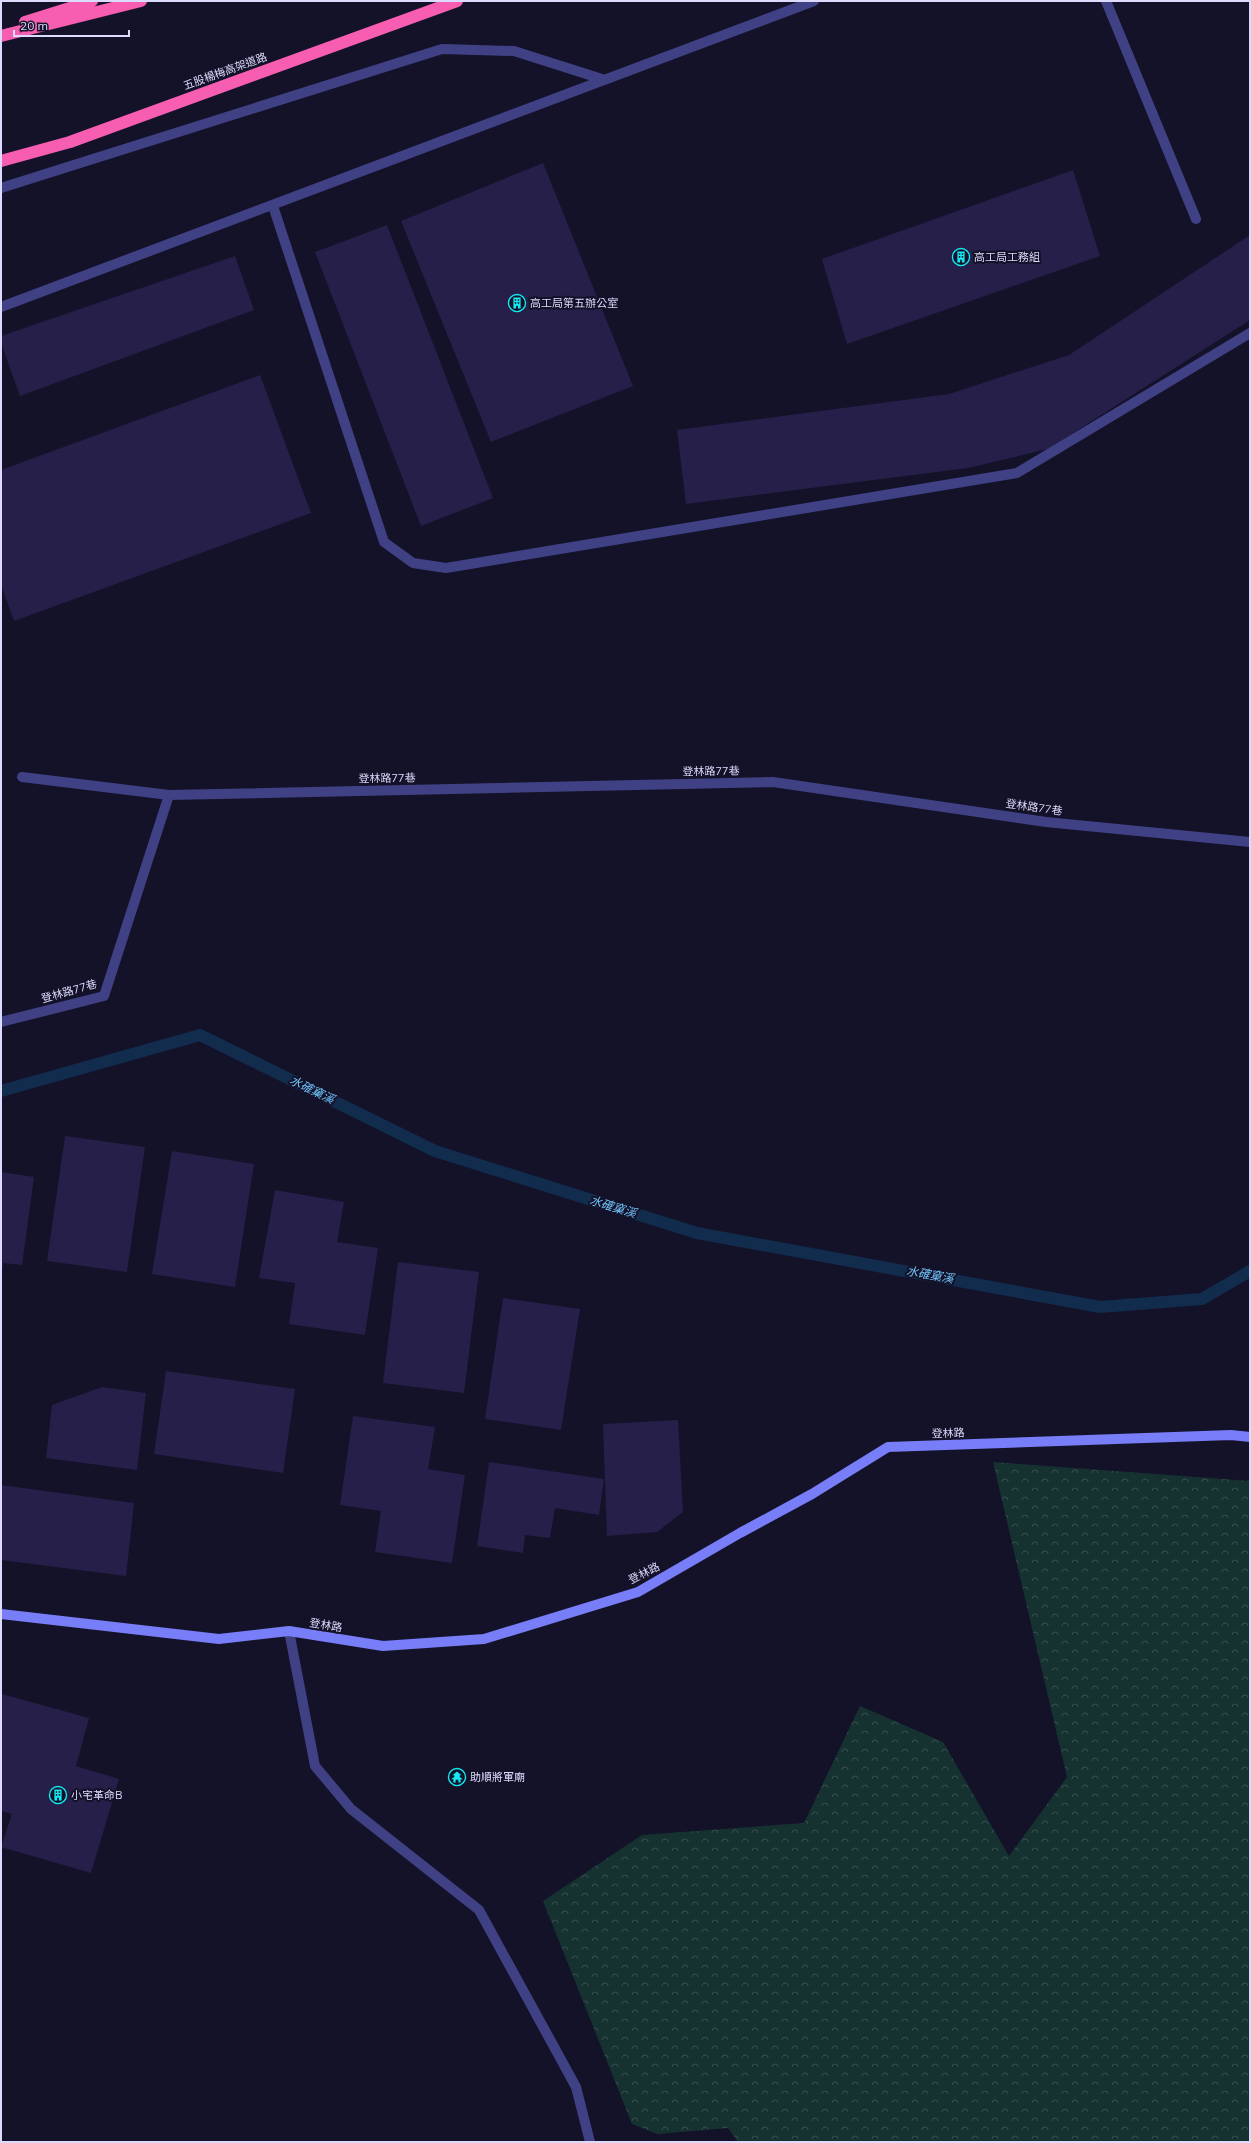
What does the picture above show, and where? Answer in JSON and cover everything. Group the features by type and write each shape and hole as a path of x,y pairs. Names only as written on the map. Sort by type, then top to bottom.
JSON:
{"highway":[{"path":"1,30 92,1"},
{"path":"1,36 141,1"},
{"name":"五股楊梅高架道路","path":"1,161 70,142 457,1"}],"street":[{"path":"1,307 273,206 602,79 814,1"},
{"path":"1106,1 1196,219"},
{"path":"1,188 442,49 514,51 602,79"},
{"path":"273,206 384,542 413,563 446,568 1017,473 1250,333"},
{"name":"登林路77巷","path":"22,777 169,795 773,782 1046,822 1250,842"},
{"name":"登林路77巷","path":"1,1022 104,996 169,795"},
{"name":"登林路","path":"1,1614 219,1639 289,1631 383,1646 484,1639 638,1592 740,1533 812,1494 888,1447 1231,1435 1250,1437"},
{"path":"289,1631 315,1766 351,1809 479,1910 576,2087 590,2142"}],"green space":[{"path":"993,1462 1250,1481 1250,2142 738,2142 728,2128 657,2134 632,2124 543,1901 642,1835 804,1823 860,1706 943,1742 1009,1856 1067,1777"}],"building":[{"name":"高工局第五辦公室","path":"543,163 633,386 491,442 401,221"},
{"name":"高工局工務組","path":"1073,170 1100,256 847,344 822,259"},
{"path":"387,225 493,498 421,526 315,252"},
{"path":"1250,235 1250,320 1048,449 968,468 686,504 677,430 949,394 1069,355"},
{"path":"235,256 254,310 20,396 1,343 1,336"},
{"path":"260,375 311,513 14,621 1,585 1,470"},
{"path":"65,1136 145,1147 127,1272 47,1261"},
{"path":"172,1151 254,1164 235,1287 152,1274"},
{"path":"1,1172 34,1177 22,1265 3,1263 2,1272"},
{"path":"275,1190 344,1202 337,1242 378,1248 365,1335 289,1324 295,1283 259,1278"},
{"path":"398,1262 479,1272 464,1393 383,1383"},
{"path":"503,1298 580,1309 561,1430 485,1419"},
{"path":"166,1371 295,1389 283,1473 154,1454"},
{"path":"102,1387 146,1393 137,1470 46,1458 52,1405"},
{"path":"353,1416 435,1427 428,1469 465,1475 452,1563 375,1552 381,1511 340,1505"},
{"path":"678,1420 683,1512 657,1532 607,1536 603,1424"},
{"path":"489,1462 604,1479 599,1515 555,1508 550,1538 525,1535 523,1553 477,1546"},
{"path":"1,1485 134,1503 126,1576 1,1560"},
{"name":"小宅革命B","path":"2,1694 89,1718 76,1766 119,1779 91,1873 1,1847 12,1814 1,1811"}],"waterway":[{"name":"水確窠溪","path":"1,1091 200,1035 435,1151 697,1233 1100,1307 1202,1299 1250,1271"}],"place":[{"name":"高工局工務組","path":"961,257"},
{"name":"高工局第五辦公室","path":"517,303"},
{"name":"助順將軍廟","path":"457,1777"},
{"name":"小宅革命B","path":"58,1795"}]}
